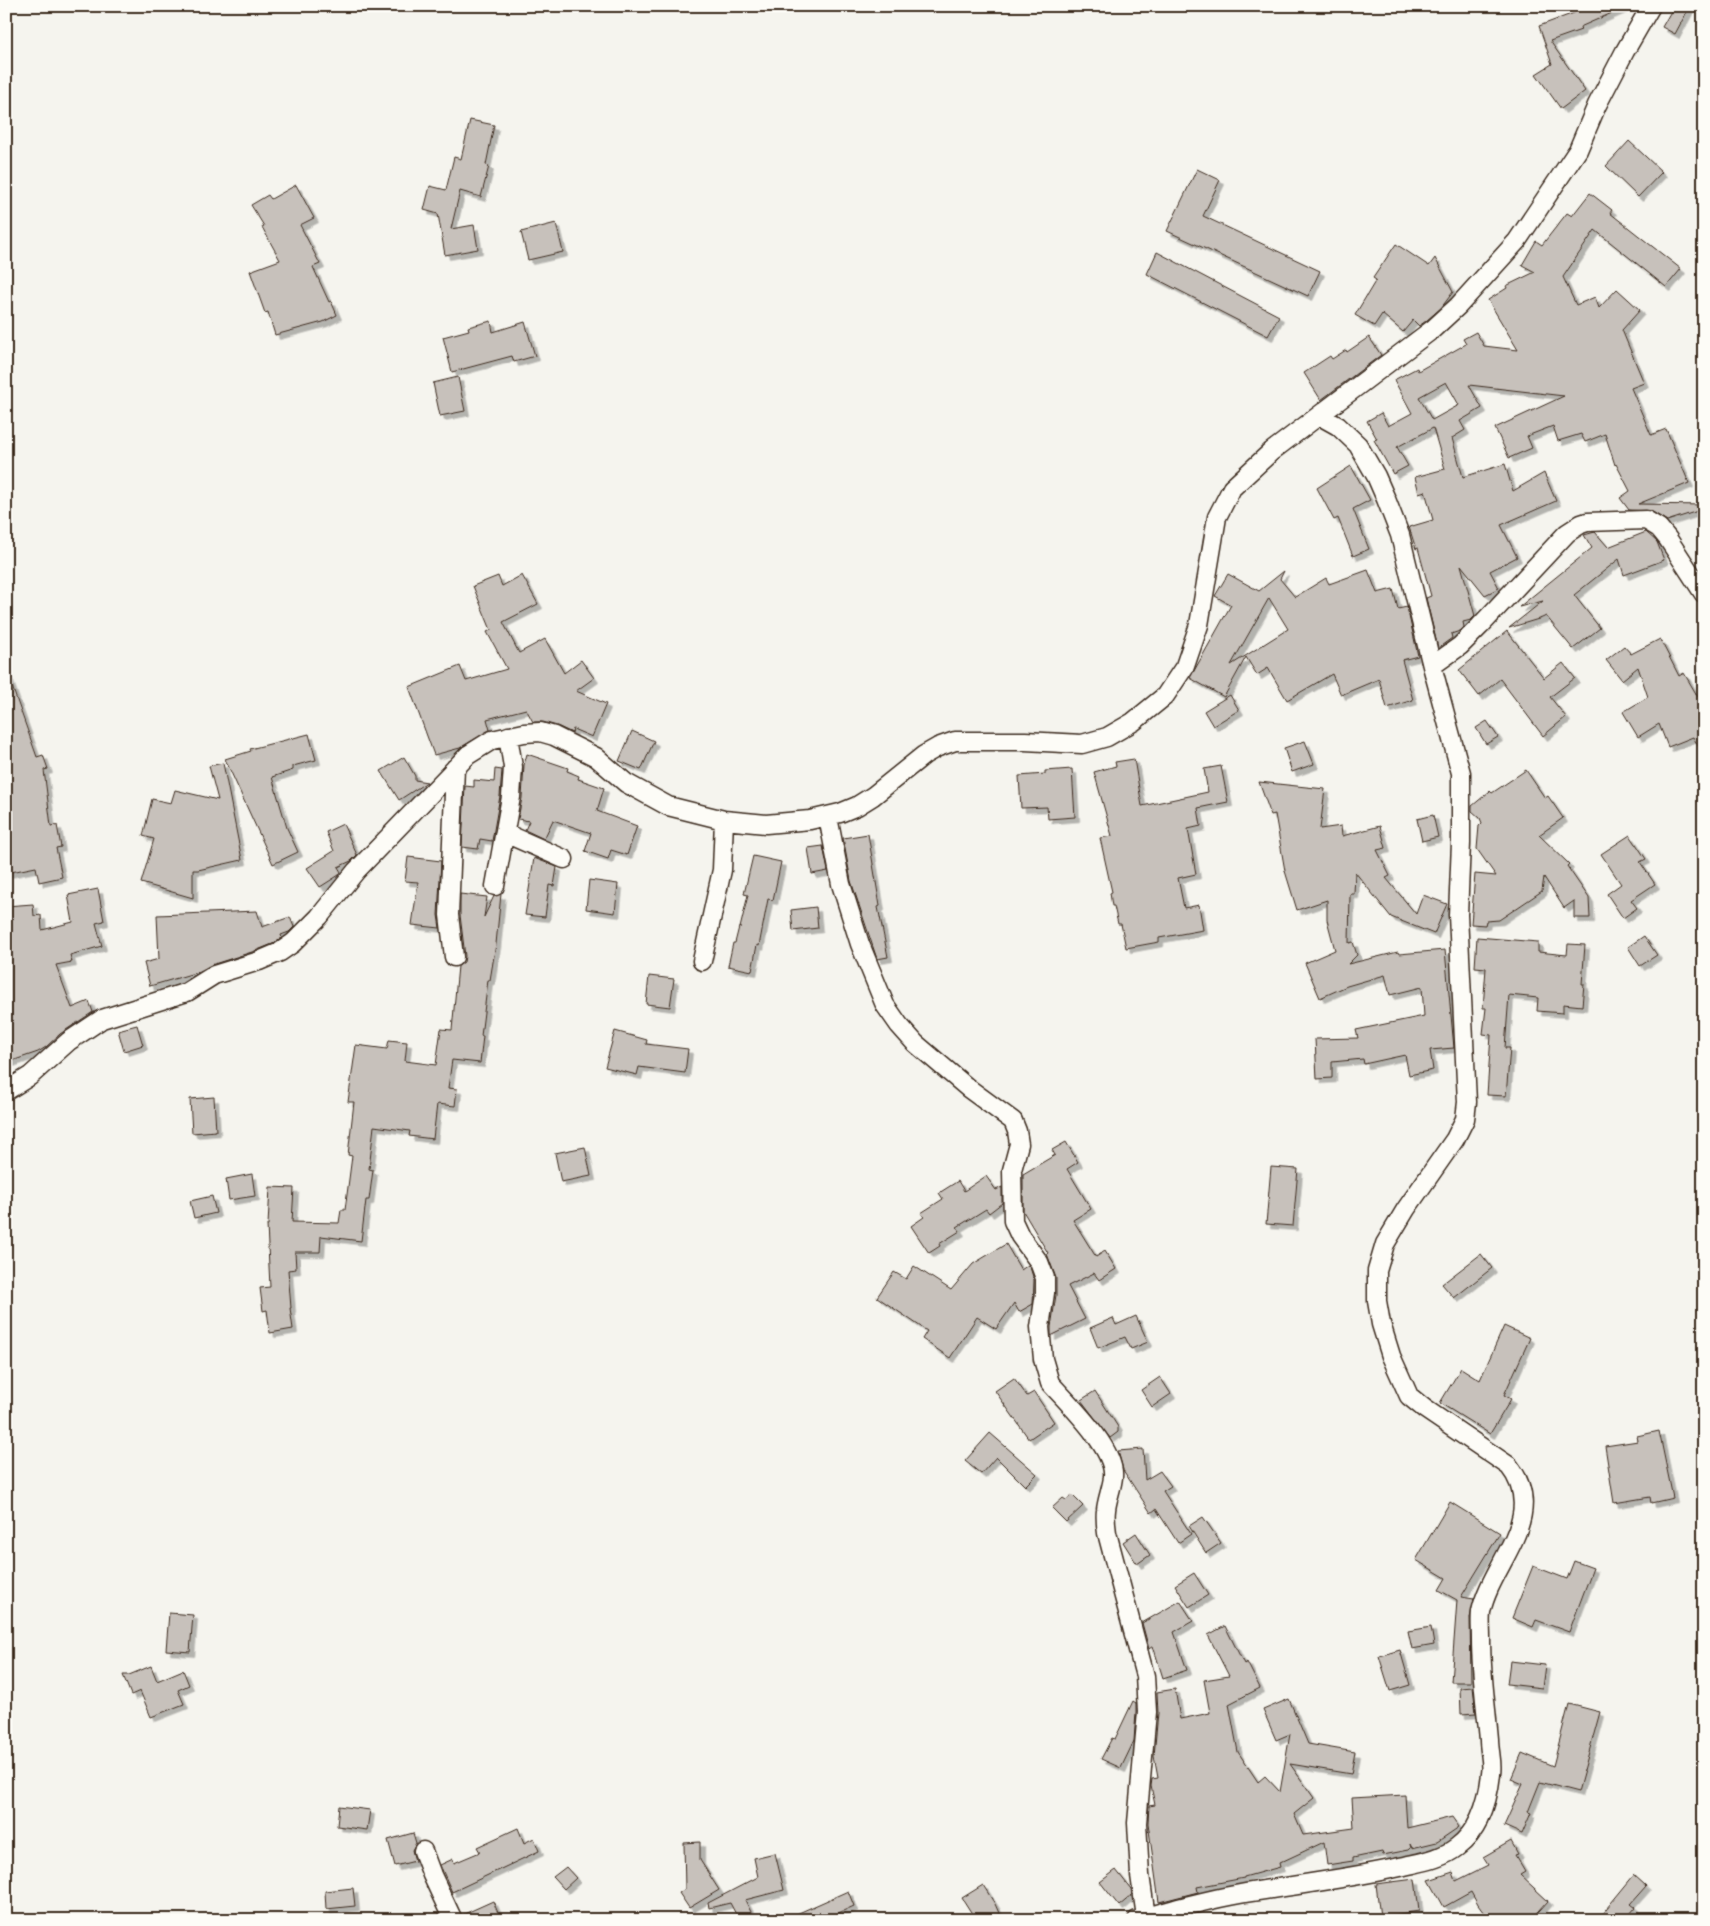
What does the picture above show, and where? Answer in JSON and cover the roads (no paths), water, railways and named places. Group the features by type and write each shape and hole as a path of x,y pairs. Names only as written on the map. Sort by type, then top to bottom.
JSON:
{"street":[{"path":"6,1091 30,1076 69,1041 102,1019 187,992 214,975 259,961 280,952 319,917 356,871 468,755 492,740 524,732 540,732 568,741 596,757 626,783 662,802 724,820 766,824 793,823 828,817 858,806 924,755 938,747 955,741 1025,741 1082,744 1107,737 1145,714 1165,696 1176,682 1193,646 1199,625 1217,516 1232,488 1272,451 1320,416 1364,380 1404,353 1458,306 1516,241 1578,150 1597,105 1651,6"},
{"path":"828,817 841,884 860,944 885,1006 915,1043 968,1088 1013,1121 1018,1131 1019,1144 1012,1170 1013,1221 1020,1236 1039,1262 1045,1278 1045,1293 1040,1327 1042,1359 1050,1383 1086,1422 1101,1443 1110,1459 1114,1475 1106,1509 1107,1533 1145,1676 1148,1712 1137,1823 1141,1918 1237,1894 1356,1877 1437,1858 1457,1847 1471,1832 1481,1817 1488,1794 1492,1772 1487,1712 1482,1688 1481,1613 1489,1590 1520,1521 1524,1507 1522,1490 1518,1477 1509,1466 1409,1396 1391,1356 1381,1324 1377,1301 1377,1272 1385,1244 1466,1120 1467,1102 1458,915 1461,773 1432,666 1400,535 1376,476 1358,445 1338,426 1320,416"},
{"path":"1432,666 1460,646 1567,533 1587,522 1646,520 1658,528 1668,539 1704,594"},
{"path":"495,886 511,798 513,767 508,736"},
{"path":"454,957 450,915 455,768"},
{"path":"702,960 722,870 724,820"},
{"path":"504,833 564,859"},
{"path":"423,1850 432,1875 453,1920"}]}
